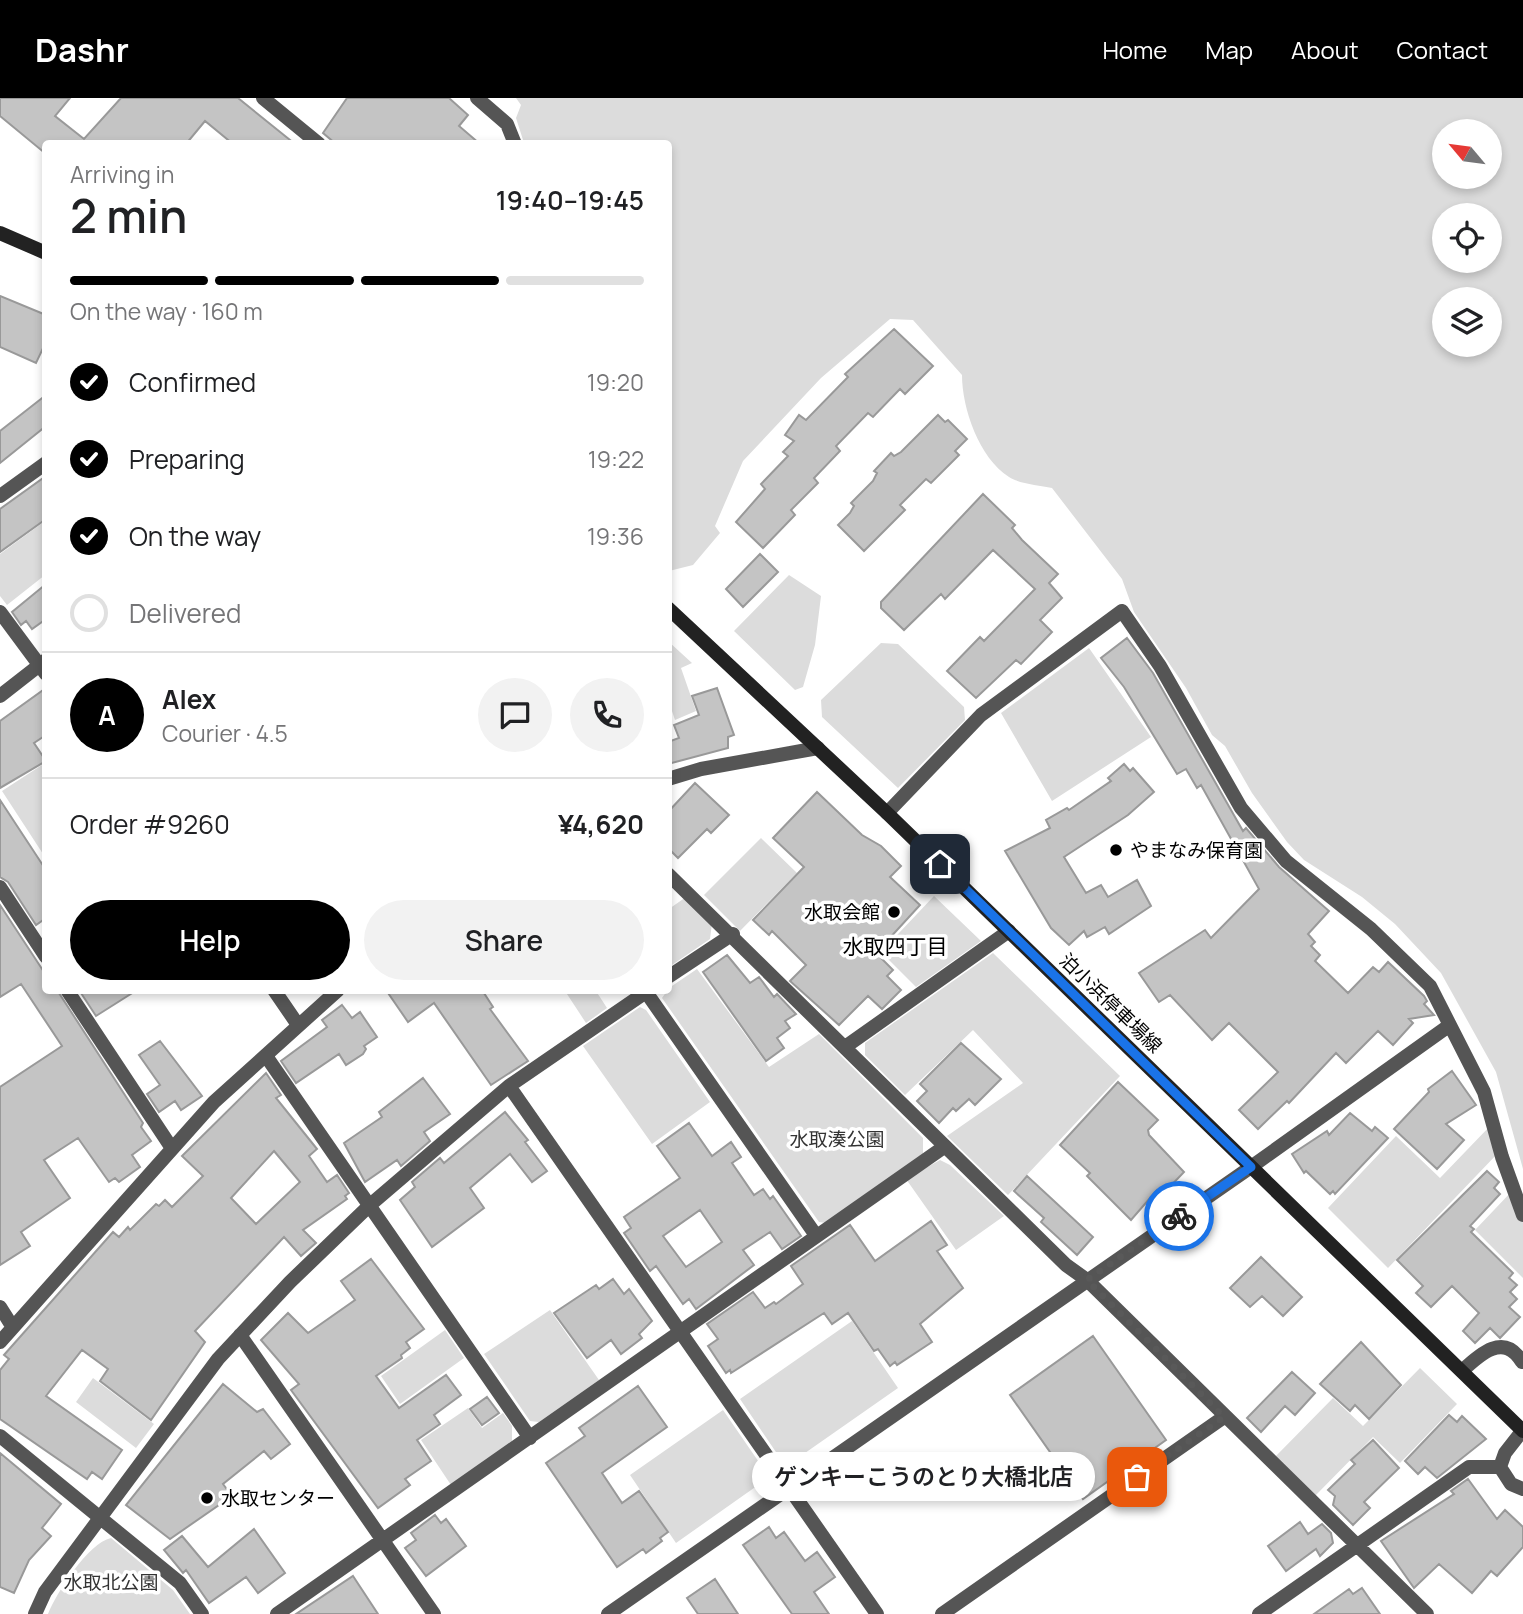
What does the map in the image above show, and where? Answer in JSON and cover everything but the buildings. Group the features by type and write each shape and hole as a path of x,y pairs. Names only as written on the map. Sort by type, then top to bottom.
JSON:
{"main road":[{"path":"0,233 42,251"},
{"name":"泊小浜停車場線","path":"672,612 887,813 1523,1430"}],"street":[{"path":"263,98 314,140"},
{"path":"477,98 507,124 513,140"},
{"path":"0,496 42,466"},
{"path":"887,813 981,715 1122,611 1160,666 1241,808 1286,862 1371,929 1430,986 1484,1093 1502,1157 1523,1215"},
{"path":"0,612 42,666"},
{"path":"0,696 42,668"},
{"path":"672,778 701,769 818,748"},
{"path":"672,878 733,934 944,1147 1066,1265 1087,1280 1427,1614"},
{"path":"0,887 42,951"},
{"path":"845,1047 1009,931"},
{"path":"672,974 733,934"},
{"path":"70,994 171,1147"},
{"path":"277,994 298,1025"},
{"path":"0,1342 171,1147 214,1102 333,994"},
{"path":"35,1614 45,1592 218,1359 290,1282 370,1205 509,1086 643,994"},
{"path":"649,994 815,1234"},
{"path":"608,1614 1251,1167 1450,1025"},
{"path":"266,1056 530,1438"},
{"path":"509,1086 877,1614"},
{"path":"278,1614 682,1331 815,1234 944,1147"},
{"path":"0,1307 12,1326"},
{"path":"240,1335 434,1614"},
{"path":"1462,1371 1487,1349 1498,1346 1510,1348 1523,1361"},
{"path":"942,1614 1224,1417"},
{"path":"1500,1467 1505,1453 1523,1430"},
{"path":"0,1436 180,1583 202,1614"},
{"path":"1259,1614 1469,1467 1500,1467"},
{"path":"1500,1467 1511,1484 1523,1489"}],"green space":[{"path":"516,98 1523,98 1523,1169 1496,1072 1441,973 1395,924 1362,897 1304,860 1287,842 1252,793 1225,746 1212,735 1186,688 1134,612 1122,579 1052,488 1013,479 998,469 989,458 969,417 962,375 913,320 890,319 821,378 743,461 715,526 720,533 693,565 672,570 672,140 523,140 516,118 521,105"},
{"path":"42,523 42,577 7,605 0,596 0,554"},
{"path":"789,575 821,596 815,645 803,687 795,690 734,631"},
{"path":"881,643 898,644 964,707 965,720 898,788 822,717 821,700"},
{"path":"672,645 692,663 681,668 696,711 675,720 672,711"},
{"path":"1089,648 1151,737 1052,801 1001,713"},
{"path":"42,765 42,852 2,791"},
{"path":"761,838 797,873 740,931 704,895"},
{"path":"934,896 981,941 916,987 881,952"},
{"path":"686,897 712,923 710,939 672,965 672,907"},
{"path":"993,953 1120,1076 1008,1195 947,1136 1023,1083 973,1030 905,1095 865,1055 865,1043"},
{"name":"水取湊公園","path":"697,969 769,1067 819,1034 923,1138 923,1155 826,1223 819,1222 662,998 665,994 672,994 672,986"},
{"path":"567,994 598,994 607,1008 586,1023"},
{"path":"640,1007 646,1010 710,1102 652,1144 583,1046"},
{"path":"1491,1125 1499,1152 1388,1268 1328,1208 1396,1136 1440,1178"},
{"path":"940,1160 950,1165 1004,1216 956,1250 906,1179"},
{"path":"1513,1190 1523,1223 1523,1278 1475,1230"},
{"path":"550,1310 599,1380 539,1422 530,1421 484,1354"},
{"path":"852,1321 898,1388 795,1460 782,1461 740,1399"},
{"path":"445,1330 464,1358 400,1404 381,1376"},
{"path":"1420,1368 1457,1404 1400,1463 1373,1437 1315,1496 1275,1457 1333,1398 1363,1426"},
{"path":"93,1378 154,1424 136,1448 76,1402"},
{"path":"468,1408 482,1428 503,1413 512,1426 512,1442 451,1485 421,1440"},
{"path":"723,1410 765,1471 761,1483 676,1543 630,1475"},
{"name":"水取北公園","path":"111,1538 173,1590 190,1614 48,1614 58,1594 83,1558"}],"way so far":[{"path":"1137,1477 1224,1417 1087,1280 1179,1216"}],"place":[{"name":"やまなみ保育園","path":"1116,850"},
{"name":"水取会館","path":"894,912"},
{"name":"ゲンキーこうのとり大橋北店","path":"1137,1477"},
{"name":"水取センター","path":"207,1498"}],"district":[{"name":"水取四丁目","path":"895,947"}],"route":[{"path":"940,864 1251,1167 1179,1216"}]}
